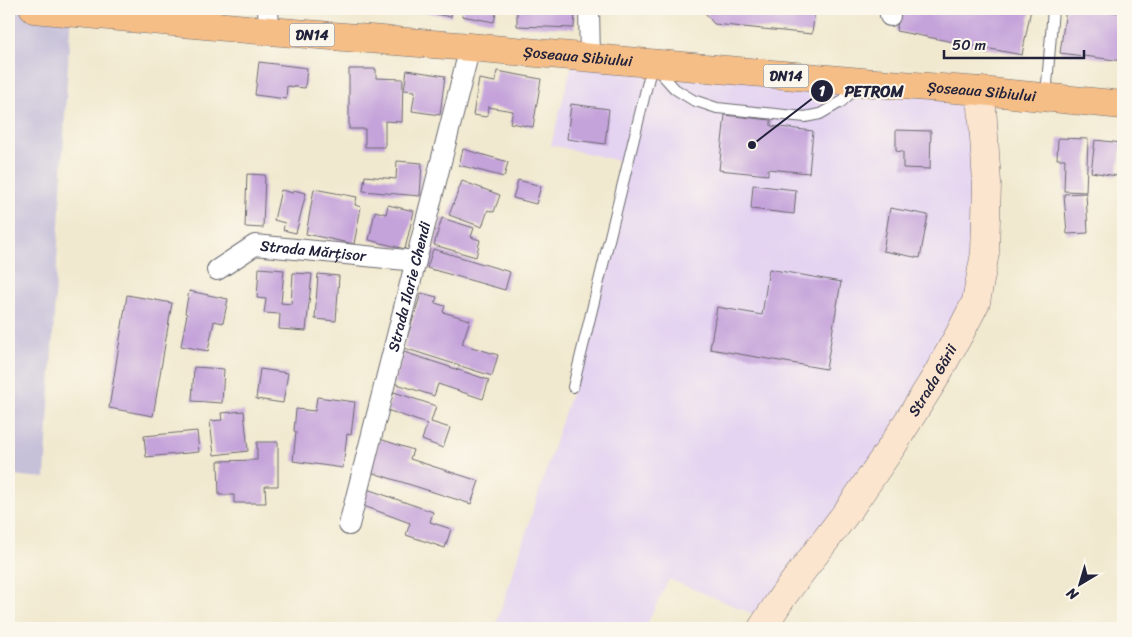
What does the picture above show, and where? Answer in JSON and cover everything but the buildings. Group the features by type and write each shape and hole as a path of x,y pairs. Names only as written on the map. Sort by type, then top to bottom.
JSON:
{"main road":[{"name":"Șoseaua Sibiului","path":"34,9 269,20 470,48 981,91 1123,105"},
{"name":"Strada Gării","path":"762,628 850,508 893,445 934,378 976,302 985,253 987,183 981,91"}],"street":[{"path":"589,9 590,58"},
{"name":"Strada Ilarie Chendi","path":"349,525 470,48"},
{"name":"Strada Mărțisor","path":"217,270 254,245 416,261"}],"lane":[{"path":"1046,98 1053,9"},
{"path":"652,64 675,89 693,100 717,108 805,116 820,114 841,102 862,82"},
{"path":"573,387 652,64"}],"shaded area":[{"path":"9,9 71,9 45,478 9,475"},
{"path":"574,57 981,91 976,302 768,620 669,579 645,628 495,628 573,387 628,163 551,145"}],"place":[{"name":"PETROM","path":"752,145"}]}
